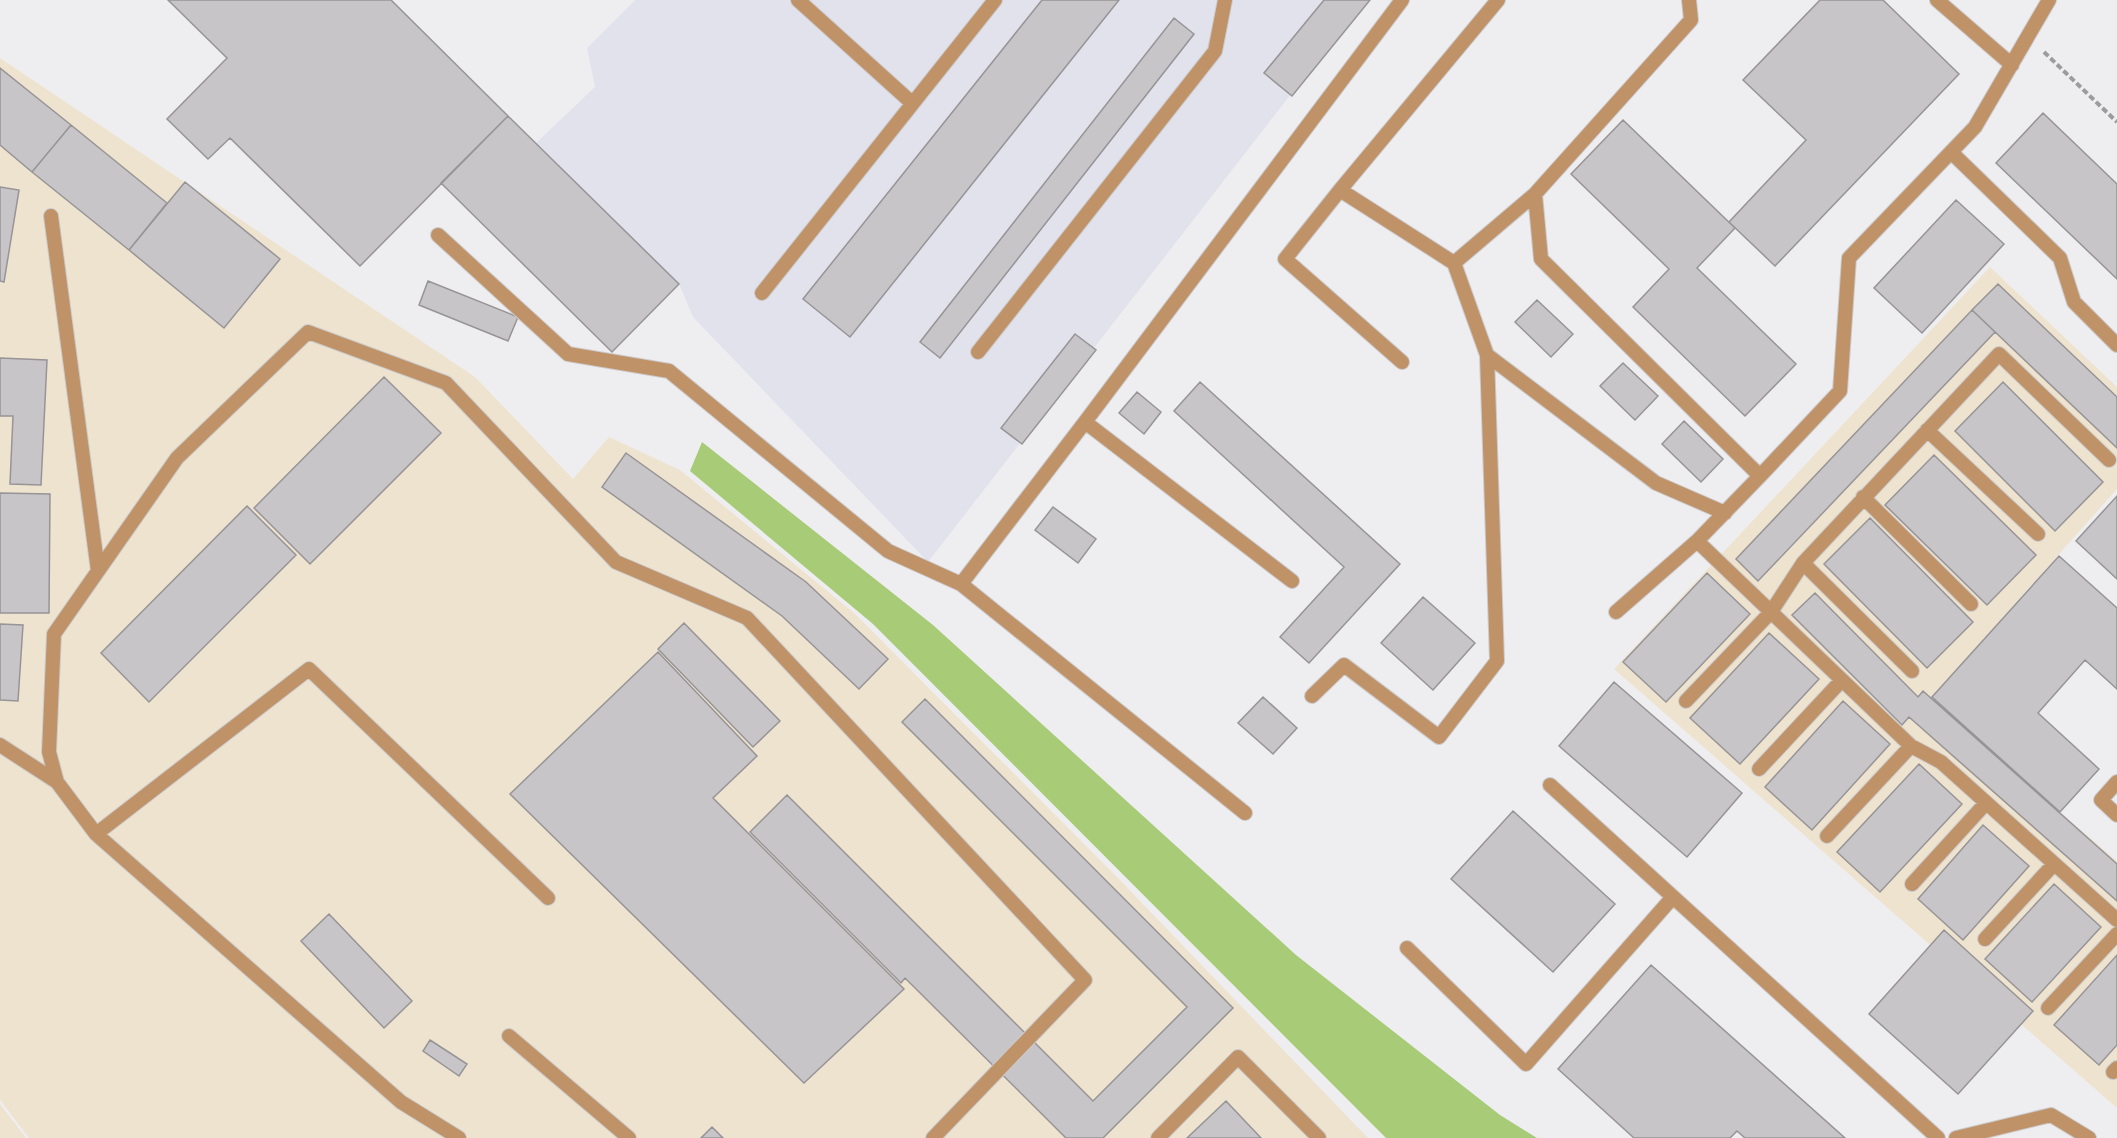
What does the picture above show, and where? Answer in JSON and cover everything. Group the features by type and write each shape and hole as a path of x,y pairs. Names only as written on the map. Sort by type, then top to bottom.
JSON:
{"lane":[{"path":"798,0 912,103"},
{"path":"762,293 995,0"},
{"path":"978,352 1215,51 1225,0"},
{"path":"961,584 1402,0"},
{"path":"1402,362 1285,259 1498,0"},
{"path":"1454,263 1535,194 1690,20 1689,0"},
{"path":"1937,0 2012,65"},
{"path":"1616,612 1697,541 1840,391 1849,258 1976,127 2049,0"},
{"path":"1951,152 2060,258 2074,302 2117,345"},
{"path":"1312,696 1344,665 1439,737 1497,661 1487,355 1454,263 1340,190"},
{"path":"1535,194 1542,259 1760,476"},
{"path":"51,216 98,571"},
{"path":"438,235 568,354 669,370 888,551 961,584 1245,813"},
{"path":"57,782 50,752 54,634 177,458 308,332 446,383 616,562 747,618 1086,980 933,1138"},
{"path":"1686,700 1771,612 1803,562 2000,354 2109,460"},
{"path":"1487,355 1656,483 1725,513"},
{"path":"1085,422 1292,581"},
{"path":"1927,430 2038,534"},
{"path":"1863,497 1971,604"},
{"path":"1697,541 1911,746 1941,762 2117,920"},
{"path":"1803,562 1912,671"},
{"path":"96,834 309,669 548,898"},
{"path":"1759,769 1842,680"},
{"path":"0,745 57,782 96,834 401,1102 459,1138"},
{"path":"1827,836 1911,746"},
{"path":"2117,782 2101,800 2117,815"},
{"path":"1550,784 1938,1138"},
{"path":"1912,884 1986,803"},
{"path":"1985,939 2054,864"},
{"path":"1407,948 1526,1064 1673,897"},
{"path":"2048,1008 2117,934"},
{"path":"509,1036 629,1138"},
{"path":"1158,1138 1238,1057 1318,1138"},
{"path":"1956,1138 2050,1115 2089,1138"}],"path":[{"path":"2028,36 2117,122"}],"shaded area":[{"path":"635,0 1364,0 928,562 693,317 679,284 536,143 595,87 587,48"},
{"path":"0,58 475,377 573,479 609,437 680,470 854,613 1118,878 1368,1138 29,1138 0,1100"},
{"path":"1990,267 2117,387 2117,489 1932,697 2117,861 2117,1108 1614,669"},
{"path":"0,1104 26,1138 0,1138"}],"green space":[{"path":"702,442 933,625 1296,955 1500,1115 1537,1138 1386,1138 873,624 690,471"}],"building":[{"path":"168,0 391,0 508,116 360,266 230,138 208,159 167,119 227,58"},
{"path":"1042,0 1119,0 850,337 803,299"},
{"path":"1324,0 1370,0 1292,96 1264,73"},
{"path":"1820,0 1883,0 1959,74 1775,266 1729,222 1806,140 1743,80"},
{"path":"1174,18 1194,34 940,358 920,342"},
{"path":"0,68 71,125 32,172 0,145"},
{"path":"2043,113 2117,184 2117,279 1996,163"},
{"path":"508,116 679,284 612,352 441,183"},
{"path":"1623,120 1735,228 1697,268 1796,364 1745,416 1633,307 1669,269 1571,174"},
{"path":"71,125 167,203 129,250 32,172"},
{"path":"185,182 280,259 224,328 129,250"},
{"path":"0,187 19,190 4,282 0,281"},
{"path":"1956,200 2004,244 1922,333 1874,288"},
{"path":"428,281 518,317 508,341 419,305"},
{"path":"1998,284 2117,397 2117,448 1972,310"},
{"path":"1537,300 1573,334 1551,357 1515,322"},
{"path":"1972,310 1995,332 1758,581 1736,559"},
{"path":"1075,334 1096,350 1022,444 1001,428"},
{"path":"0,358 47,360 41,485 10,484 13,416 0,416"},
{"path":"1623,363 1658,396 1635,420 1600,386"},
{"path":"384,377 441,433 310,564 254,508"},
{"path":"1200,382 1400,564 1309,663 1280,637 1344,567 1174,411"},
{"path":"2003,382 2103,482 2055,531 1955,431"},
{"path":"1137,392 1161,412 1144,434 1119,413"},
{"path":"1684,421 1723,459 1701,482 1662,444"},
{"path":"626,453 806,582 888,659 859,689 782,616 602,487"},
{"path":"1934,455 2036,555 1987,605 1885,505"},
{"path":"0,493 50,494 49,613 0,613"},
{"path":"2117,496 2117,579 2076,541"},
{"path":"247,506 296,555 149,702 101,653"},
{"path":"1053,507 1096,539 1078,563 1035,530"},
{"path":"1870,518 1973,622 1927,668 1824,564"},
{"path":"2059,556 2117,608 2117,689 2085,660 2038,713 2099,769 2060,812 1932,697"},
{"path":"1707,573 1750,614 1666,702 1623,662"},
{"path":"1815,593 1918,697 1923,691 2117,864 2117,901 1909,717 1902,725 1792,615"},
{"path":"1423,597 1475,643 1433,690 1381,643"},
{"path":"684,623 780,721 753,747 658,649"},
{"path":"0,624 23,625 18,701 0,700"},
{"path":"1769,633 1819,679 1740,764 1690,718"},
{"path":"658,652 757,756 713,798 904,989 804,1083 510,794"},
{"path":"1614,682 1742,793 1687,857 1559,746"},
{"path":"1263,697 1297,728 1273,754 1238,723"},
{"path":"925,699 1233,1008 1103,1138 1066,1138 905,978 901,983 750,832 787,795 1093,1101 1187,1007 902,722"},
{"path":"1843,701 1890,744 1812,830 1765,787"},
{"path":"1919,764 1962,804 1880,892 1837,852"},
{"path":"1513,811 1615,904 1553,972 1451,879"},
{"path":"1983,825 2029,866 1963,940 1918,899"},
{"path":"2054,884 2101,927 2032,1002 1985,959"},
{"path":"329,914 412,1001 384,1028 301,941"},
{"path":"1944,930 2033,1011 1958,1094 1869,1014"},
{"path":"2117,955 2117,1045 2099,1065 2054,1025"},
{"path":"1651,965 1845,1138 1745,1138 1737,1131 1730,1138 1634,1138 1558,1069"},
{"path":"430,1040 467,1064 459,1076 423,1051"},
{"path":"1226,1101 1261,1138 1187,1138"},
{"path":"712,1127 723,1138 701,1138"}]}
